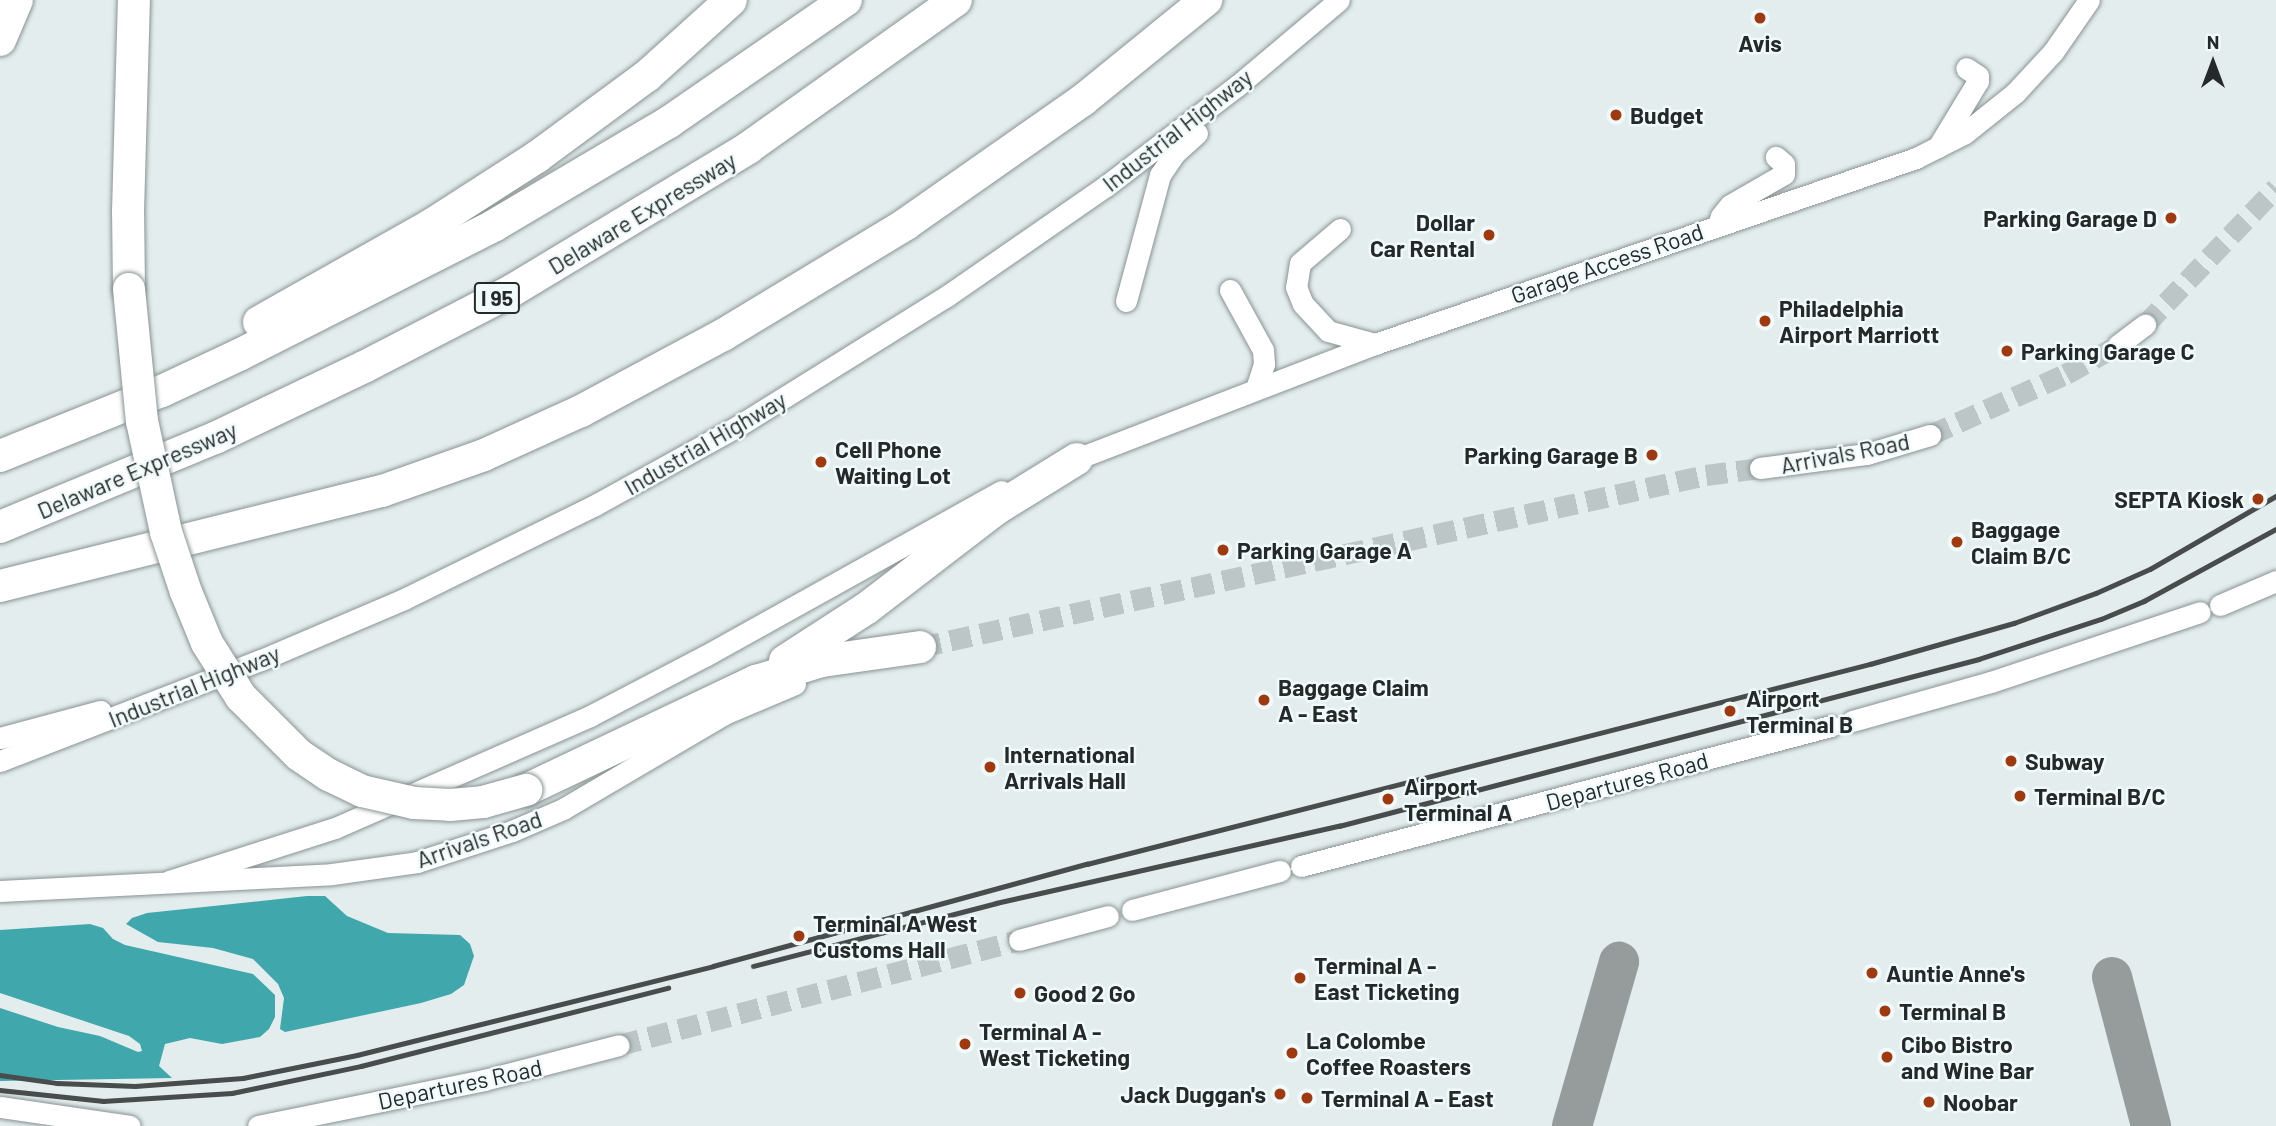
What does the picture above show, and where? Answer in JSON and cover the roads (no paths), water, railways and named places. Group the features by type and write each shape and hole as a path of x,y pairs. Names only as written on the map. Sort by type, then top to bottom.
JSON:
{"highway":[{"path":"0,40 17,0"},
{"path":"134,0 128,212 129,289 142,422 166,532 196,619 218,663 241,697 299,755 329,775 362,791 414,803 450,806 491,801 526,790 739,688 854,618 996,509 1077,459"},
{"path":"134,48 140,0"},
{"path":"0,456 291,306 431,225 600,112 668,58 731,0"},
{"path":"0,456 219,365 459,244 635,143 846,0"},
{"name":"Delaware Expressway","path":"0,527 215,438 364,367 513,290 748,148 956,0"},
{"path":"0,586 373,494 484,455 581,411 723,335 906,224 1083,100 1206,0"},
{"path":"739,688 822,661 920,647"}],"street":[{"name":"Industrial Highway","path":"0,761 356,621 486,560 643,480 738,426 947,296 1106,186 1237,86 1339,0"},
{"name":"Garage Access Road","path":"169,881 335,828 554,733 705,656 1010,486 1375,344 1902,163 1938,147 1989,116 2027,82 2064,37 2089,0"},
{"path":"1938,147 1978,81 1978,76 1966,68"},
{"path":"1126,301 1164,167 1237,86"},
{"path":"1718,225 1730,205 1783,174 1784,164 1776,157"},
{"path":"1340,229 1300,263 1296,287 1303,304 1328,331 1375,344"},
{"path":"1230,290 1263,350 1264,364 1256,389"},
{"path":"2118,345 2145,325"},
{"name":"Arrivals Road","path":"1760,468 1867,454 1930,435"},
{"name":"Departures Road","path":"1132,909 1842,724 1991,682 2210,608 2276,581"},
{"name":"Arrivals Road","path":"0,891 359,871 390,868 441,855 512,831 563,809 754,700 829,672 920,647"},
{"path":"0,738 206,681"},
{"path":"1019,940 1108,916"},
{"name":"Departures Road","path":"258,1126 484,1080 620,1045"},
{"path":"0,1107 130,1126"}],"water":[{"path":"325,896 347,916 388,933 460,935 470,944 474,956 464,985 451,994 421,1003 285,1032 280,1029 284,998 278,984 253,959 213,948 158,942 126,924 132,918 147,913"},
{"path":"90,924 103,928 113,939 125,945 253,974 275,995 275,1017 269,1029 260,1037 222,1044 190,1038 165,1044 159,1066 172,1078 0,1081 0,1008 58,1027 100,1036 138,1052 142,1051 140,1044 129,1036 0,993 0,930"}],"tunnel":[{"path":"2145,325 2276,188"},
{"path":"1930,435 2066,374 2118,345"},
{"path":"920,647 1706,475 1760,468"},
{"path":"619,1045 1019,940"}],"railway":[{"path":"0,1075 57,1083 135,1086 243,1078 357,1055 713,966 1087,864 1870,664 2014,623 2096,593 2150,569 2276,496"},
{"path":"753,966 996,903 1339,826 1979,659 2101,619 2144,601 2276,529"},
{"path":"0,1090 103,1101 232,1093 361,1066 668,988"}],"place":[{"name":"Avis","path":"1760,18"},
{"name":"Budget","path":"1616,115"},
{"name":"Parking Garage D","path":"2171,218"},
{"name":"Dollar Car Rental","path":"1489,235"},
{"name":"Philadelphia Airport Marriott","path":"1765,321"},
{"name":"Parking Garage C","path":"2007,351"},
{"name":"Parking Garage B","path":"1652,455"},
{"name":"Cell Phone Waiting Lot","path":"821,462"},
{"name":"SEPTA Kiosk","path":"2258,499"},
{"name":"Baggage Claim B/C","path":"1957,542"},
{"name":"Parking Garage A","path":"1223,550"},
{"name":"Baggage Claim A - East","path":"1264,700"},
{"name":"Airport Terminal B","path":"1730,711"},
{"name":"Subway","path":"2011,761"},
{"name":"International Arrivals Hall","path":"990,767"},
{"name":"Terminal B/C","path":"2020,796"},
{"name":"Airport Terminal A","path":"1388,799"},
{"name":"Terminal A West Customs Hall","path":"799,936"},
{"name":"Auntie Anne's","path":"1872,973"},
{"name":"Terminal A - East Ticketing","path":"1300,978"},
{"name":"Good 2 Go","path":"1020,993"},
{"name":"Terminal B","path":"1885,1011"},
{"name":"Terminal A - West Ticketing","path":"965,1044"},
{"name":"La Colombe Coffee Roasters","path":"1292,1053"},
{"name":"Cibo Bistro and Wine Bar","path":"1887,1057"},
{"name":"Jack Duggan's","path":"1280,1094"},
{"name":"Terminal A - East","path":"1307,1098"},
{"name":"Noobar","path":"1929,1102"}]}
